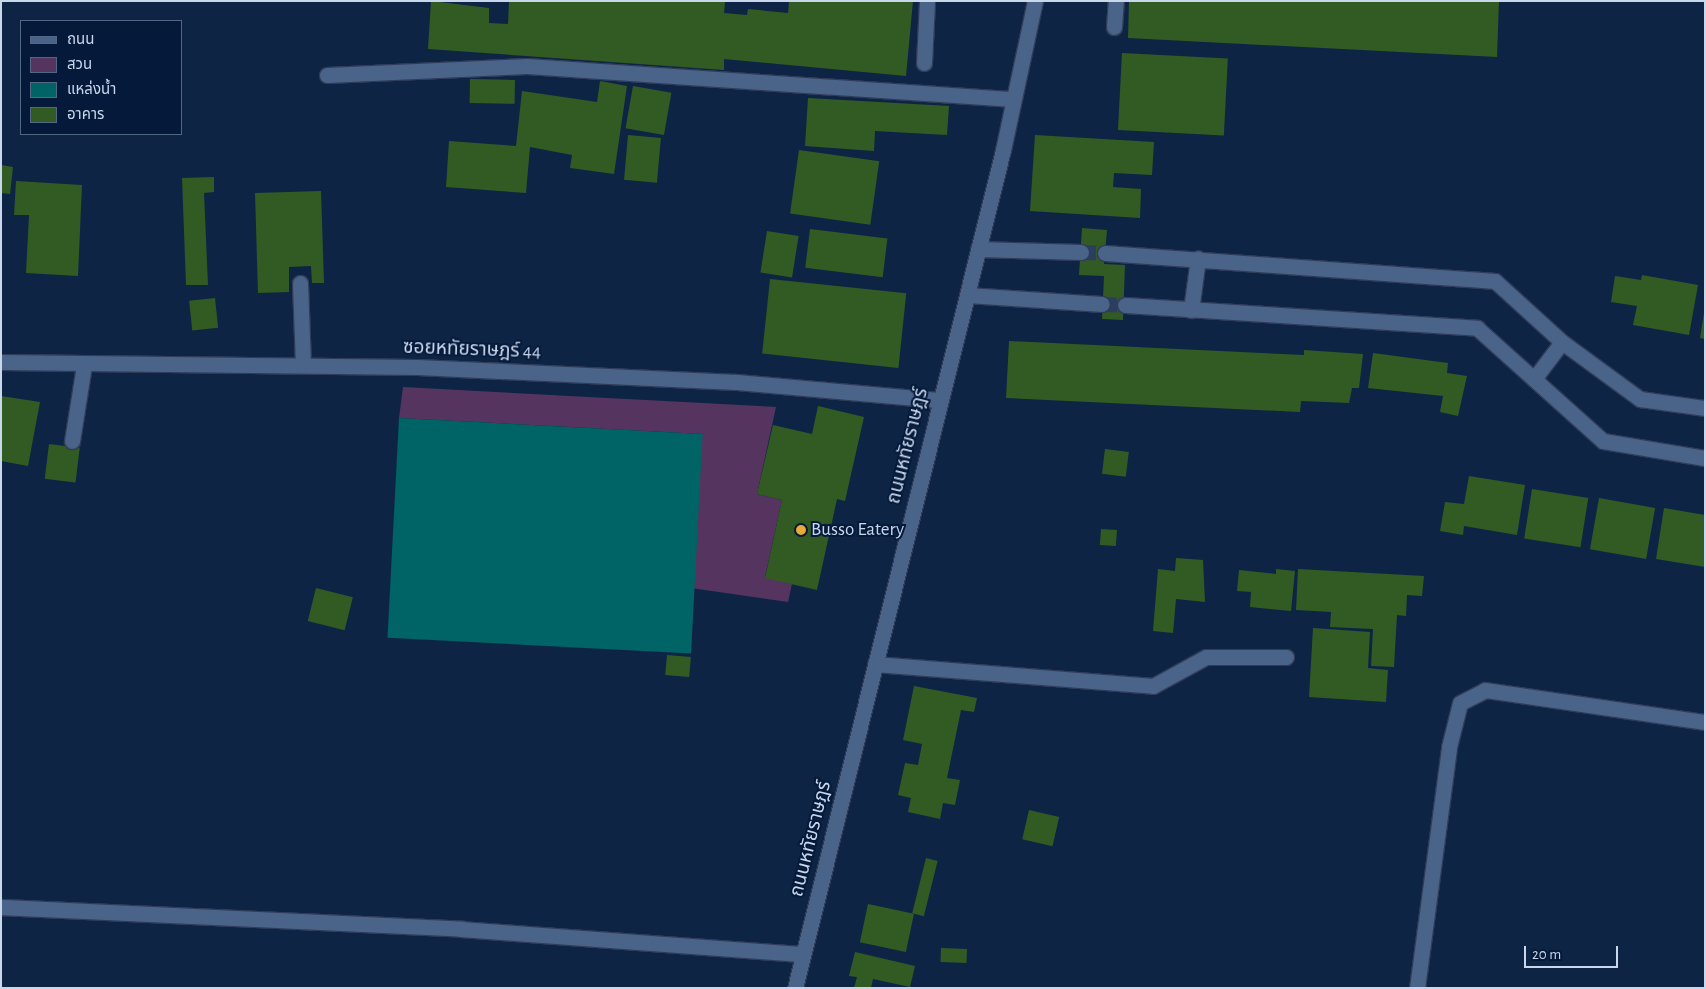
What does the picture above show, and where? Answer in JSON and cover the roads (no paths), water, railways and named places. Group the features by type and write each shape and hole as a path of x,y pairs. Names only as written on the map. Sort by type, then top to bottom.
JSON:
{"street":[{"path":"924,63 926,1"},
{"name":"ถนนหทัยราษฎร์","path":"796,988 939,400 967,295 1035,1"},
{"path":"1114,27 1116,1"},
{"path":"327,75 527,66 1013,99"},
{"path":"978,249 1081,252"},
{"path":"1105,253 1198,258 1495,281 1562,342 1640,399 1705,408"},
{"path":"1191,310 1198,258"},
{"path":"300,283 303,365"},
{"path":"967,295 1102,304"},
{"path":"1125,305 1476,328 1603,441 1705,458"},
{"path":"1534,379 1562,342"},
{"name":"ซอยหทัยราษฎร์ 44","path":"1,362 84,365 303,365 736,382 939,400"},
{"path":"72,441 84,365"},
{"path":"875,664 1153,686 1206,657 1286,657"},
{"path":"1418,988 1449,747 1460,703 1485,690 1705,722"},
{"path":"1,907 461,929 803,954"}],"water":[{"path":"399,418 703,434 691,654 387,638"}],"tunnel":[{"path":"1081,252 1105,253"},
{"path":"1102,304 1125,305"}],"place":[{"name":"Busso Eatery","path":"801,530"}]}
